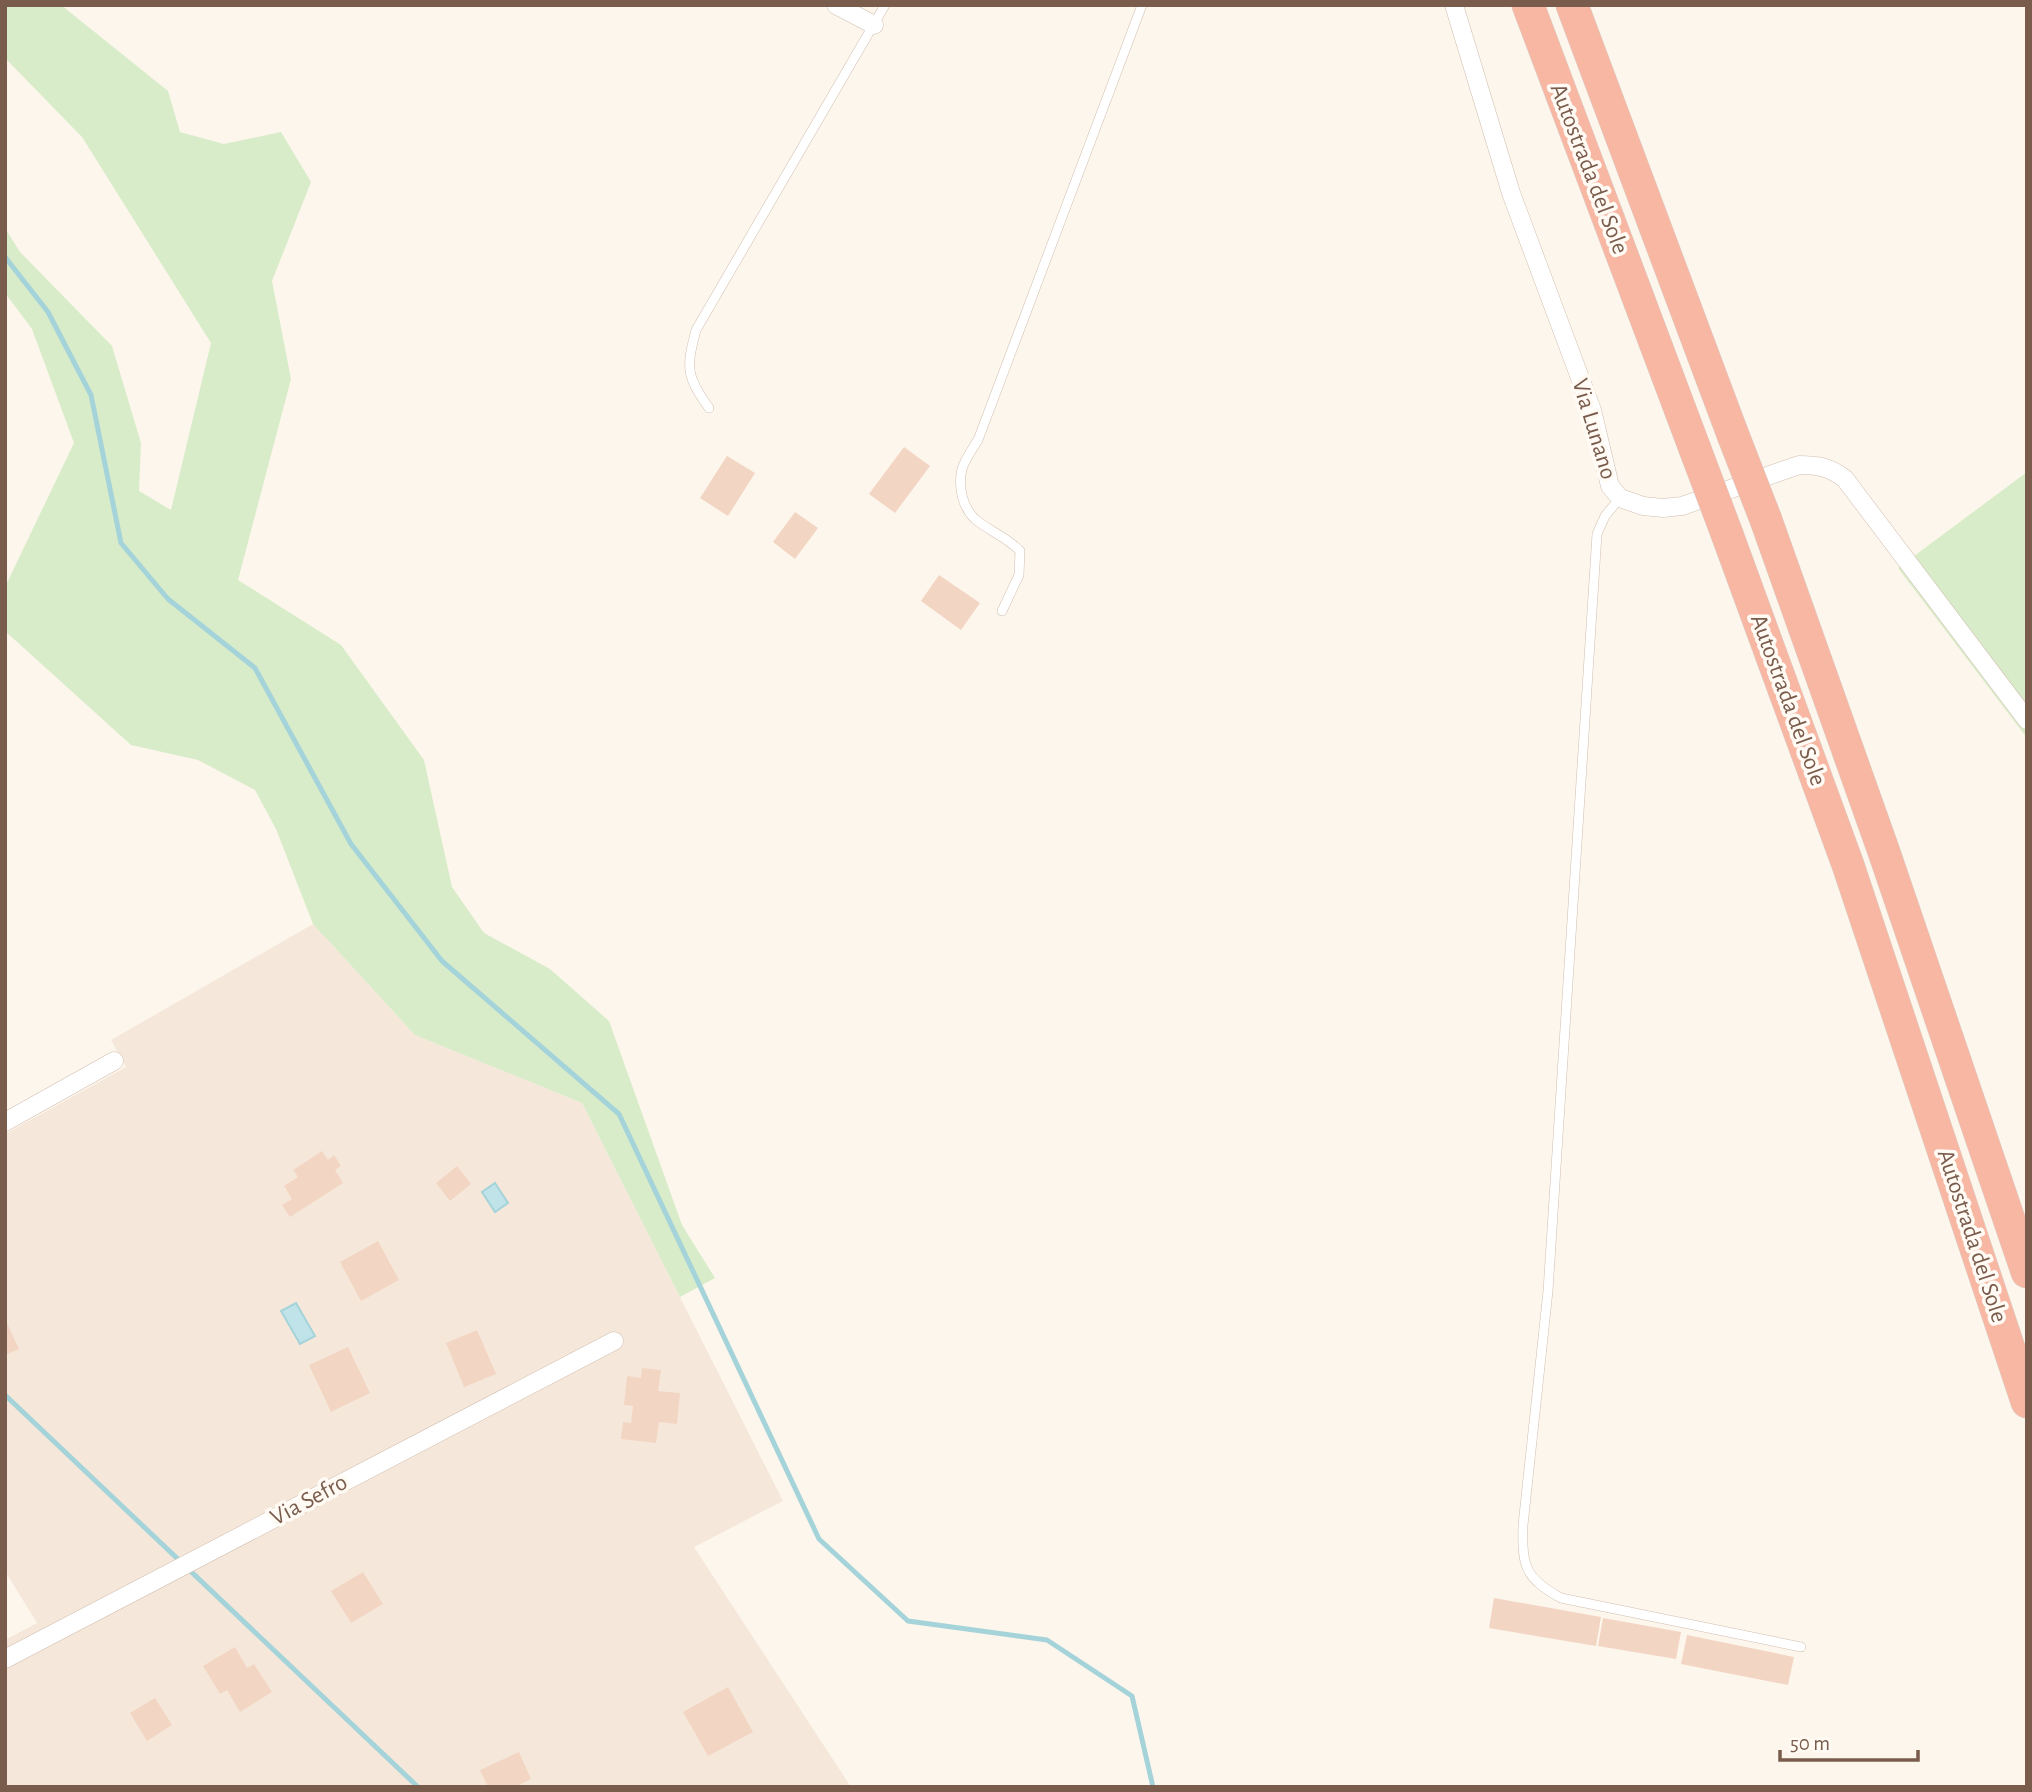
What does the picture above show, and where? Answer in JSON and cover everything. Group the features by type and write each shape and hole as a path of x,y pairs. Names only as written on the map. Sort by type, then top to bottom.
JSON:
{"highway":[{"name":"Autostrada del Sole","path":"1528,5 1848,865 2027,1402"},
{"name":"Autostrada del Sole","path":"1572,5 1766,520 1889,865 2027,1272"}],"street":[{"path":"836,5 874,25"},
{"name":"Via Lunano","path":"1454,5 1511,193 1592,410 1610,486 1620,498 1643,506 1663,508 1682,506 1799,465 1817,465 1833,469 1845,479 2027,720"},
{"path":"5,1122 114,1062"},
{"name":"Via Sefro","path":"5,1659 614,1341"}],"lane":[{"path":"709,408 691,379 689,355 696,330 885,5"},
{"path":"1002,611 1019,575 1020,551 1011,541 975,520 966,508 961,494 962,468 983,427 1142,5"},
{"path":"1620,498 1605,516 1597,534 1548,1291 1522,1555 1527,1571 1534,1580 1561,1598 1801,1647"}],"shaded area":[{"path":"313,924 415,1035 582,1103 783,1501 694,1547 851,1787 5,1787 5,1640 37,1623 5,1571 5,1134 126,1067 111,1040"}],"green space":[{"path":"5,5 61,5 168,91 180,132 224,144 281,132 311,182 272,281 291,379 238,580 341,645 424,760 452,887 484,933 550,969 609,1021 682,1225 715,1278 680,1297 582,1103 415,1035 313,924 276,829 255,790 198,760 131,745 5,631 5,587 74,443 32,329 5,293 5,228 20,252 112,346 141,443 139,491 171,510 211,343 82,137 5,58"},
{"path":"2027,472 2027,738 1898,568"}],"water":[{"path":"495,1183 508,1203 495,1212 482,1192"},
{"path":"296,1303 315,1336 300,1344 281,1311"}],"building":[{"path":"904,447 930,466 895,513 869,494"},
{"path":"727,456 755,473 728,516 700,498"},
{"path":"795,512 818,528 795,559 773,542"},
{"path":"939,575 980,603 961,630 921,601"},
{"path":"322,1151 328,1160 334,1155 341,1166 335,1170 343,1183 290,1217 282,1205 292,1199 284,1186 298,1177 293,1170"},
{"path":"457,1166 471,1184 450,1201 436,1183"},
{"path":"378,1241 399,1280 361,1301 340,1262"},
{"path":"5,1319 19,1349 5,1355"},
{"path":"477,1330 496,1374 464,1387 446,1343"},
{"path":"348,1347 370,1393 331,1412 309,1365"},
{"path":"642,1368 661,1370 658,1391 680,1393 677,1424 659,1422 656,1443 621,1439 623,1422 631,1423 633,1406 624,1405 627,1376 641,1378"},
{"path":"363,1572 383,1604 351,1623 331,1591"},
{"path":"1494,1598 1601,1617 1596,1646 1489,1628"},
{"path":"1603,1618 1681,1632 1676,1659 1598,1646"},
{"path":"1687,1635 1794,1657 1788,1685 1681,1664"},
{"path":"235,1647 247,1668 254,1664 272,1692 240,1712 227,1690 220,1694 203,1666"},
{"path":"728,1687 753,1732 708,1756 683,1712"},
{"path":"155,1698 172,1725 147,1741 130,1713"},
{"path":"519,1752 531,1779 515,1787 488,1787 480,1770"}],"waterway":[{"path":"5,257 48,312 91,395 121,543 168,599 255,668 351,844 442,961 619,1114 819,1539 908,1621 1047,1640 1132,1696 1153,1787"},
{"path":"5,1395 418,1787"}]}
